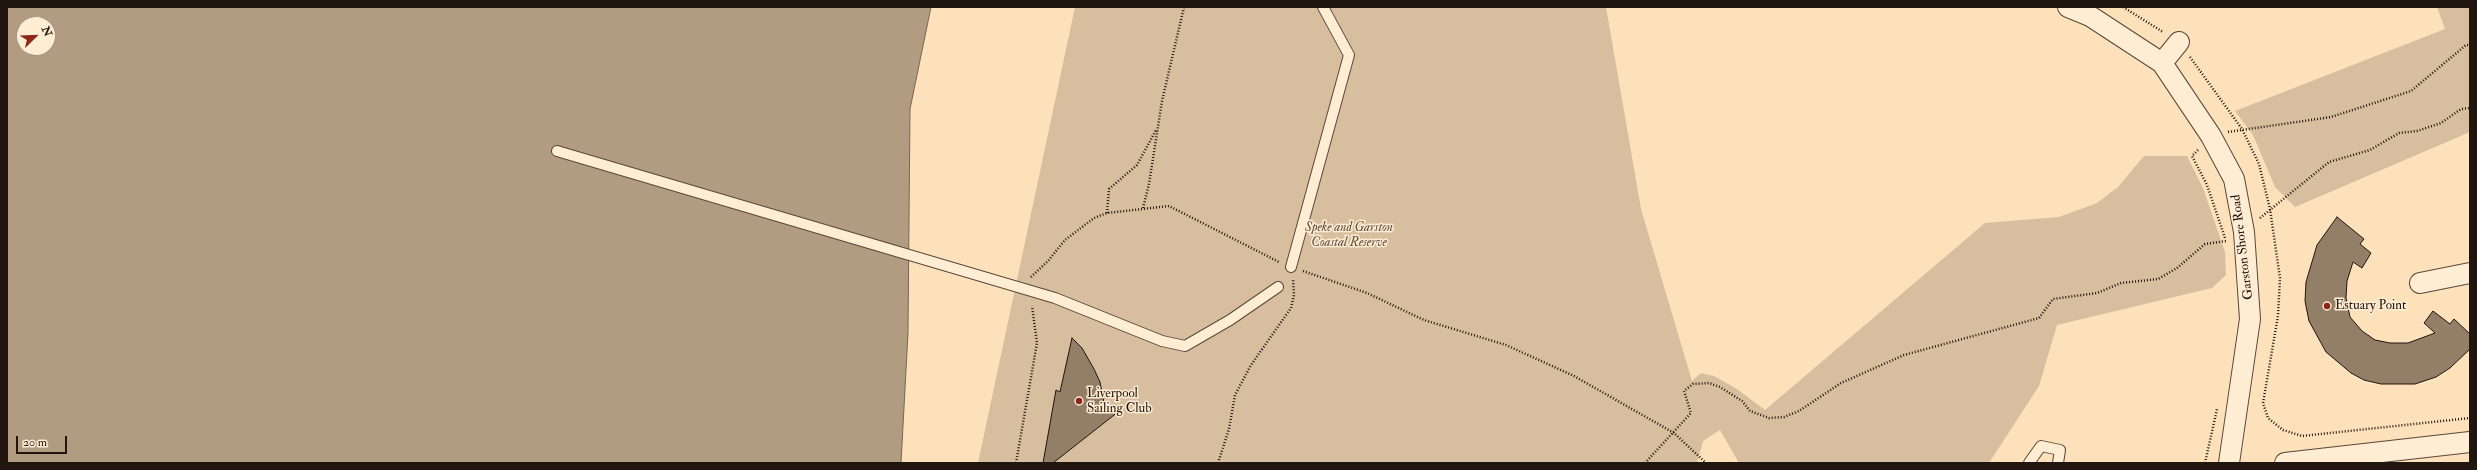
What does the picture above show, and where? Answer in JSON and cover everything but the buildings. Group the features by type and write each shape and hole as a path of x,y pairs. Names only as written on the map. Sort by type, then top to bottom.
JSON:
{"street":[{"name":"Garston Shore Road","path":"2068,7 2090,16 2162,63 2211,136 2234,179 2244,232 2250,319 2229,463"},
{"path":"2162,63 2179,42"},
{"path":"2420,283 2470,273"},
{"path":"2285,463 2412,456 2470,442"}],"lane":[{"path":"1291,267 1349,55 1323,7"},
{"path":"557,150 1030,292 1055,298 1162,341 1185,346 1230,320 1278,286"},
{"path":"2029,463 2041,446 2060,450 2058,463"}],"path":[{"path":"1143,208 1149,184 1157,128 1184,7"},
{"path":"2123,7 2179,42 2242,129 2259,164 2270,209 2280,278 2278,316 2263,403 2268,418 2283,430 2302,436 2470,418"},
{"path":"2227,248 2207,185 2192,156 2211,136 2242,129 2331,117 2411,91 2466,45 2470,45"},
{"path":"1645,463 1691,413 1684,391 1693,384 1708,383 1720,387 1742,401 1750,411 1769,418 1784,417 1799,410 1841,383 1904,355 2039,318 2053,299 2097,293 2121,283 2158,279 2176,268 2205,244 2226,242 2244,232 2270,209 2329,162 2370,150 2399,133 2417,131 2441,123 2461,109 2470,108"},
{"path":"1107,213 1109,189 1136,165 1157,128"},
{"path":"1016,463 1037,343 1027,280 1048,261 1065,240 1079,227 1107,213 1169,206 1267,257 1291,267 1367,293 1424,320 1506,345 1574,376 1674,433 1706,463"},
{"path":"1218,463 1229,429 1235,395 1242,380 1291,308 1294,295 1291,267"},
{"path":"2205,463 2218,402"}],"green space":[{"name":"Speke and Garston Coastal Reserve","path":"1075,7 1606,7 1641,209 1692,381 1701,373 1714,376 1737,389 1765,410 1985,223 2059,217 2097,203 2118,187 2144,156 2187,156 2203,188 2225,252 2226,275 2212,288 2057,325 2039,386 1989,463 1739,463 1720,430 1703,441 1697,463 978,463"},
{"path":"2437,7 2470,7 2470,132 2295,207 2275,187 2253,135 2235,111 2445,29"}],"shaded area":[{"path":"7,7 931,7 910,109 908,333 901,463 7,463"}],"place":[{"name":"Estuary Point","path":"2327,306"},
{"name":"Liverpool Sailing Club","path":"1079,401"}]}
